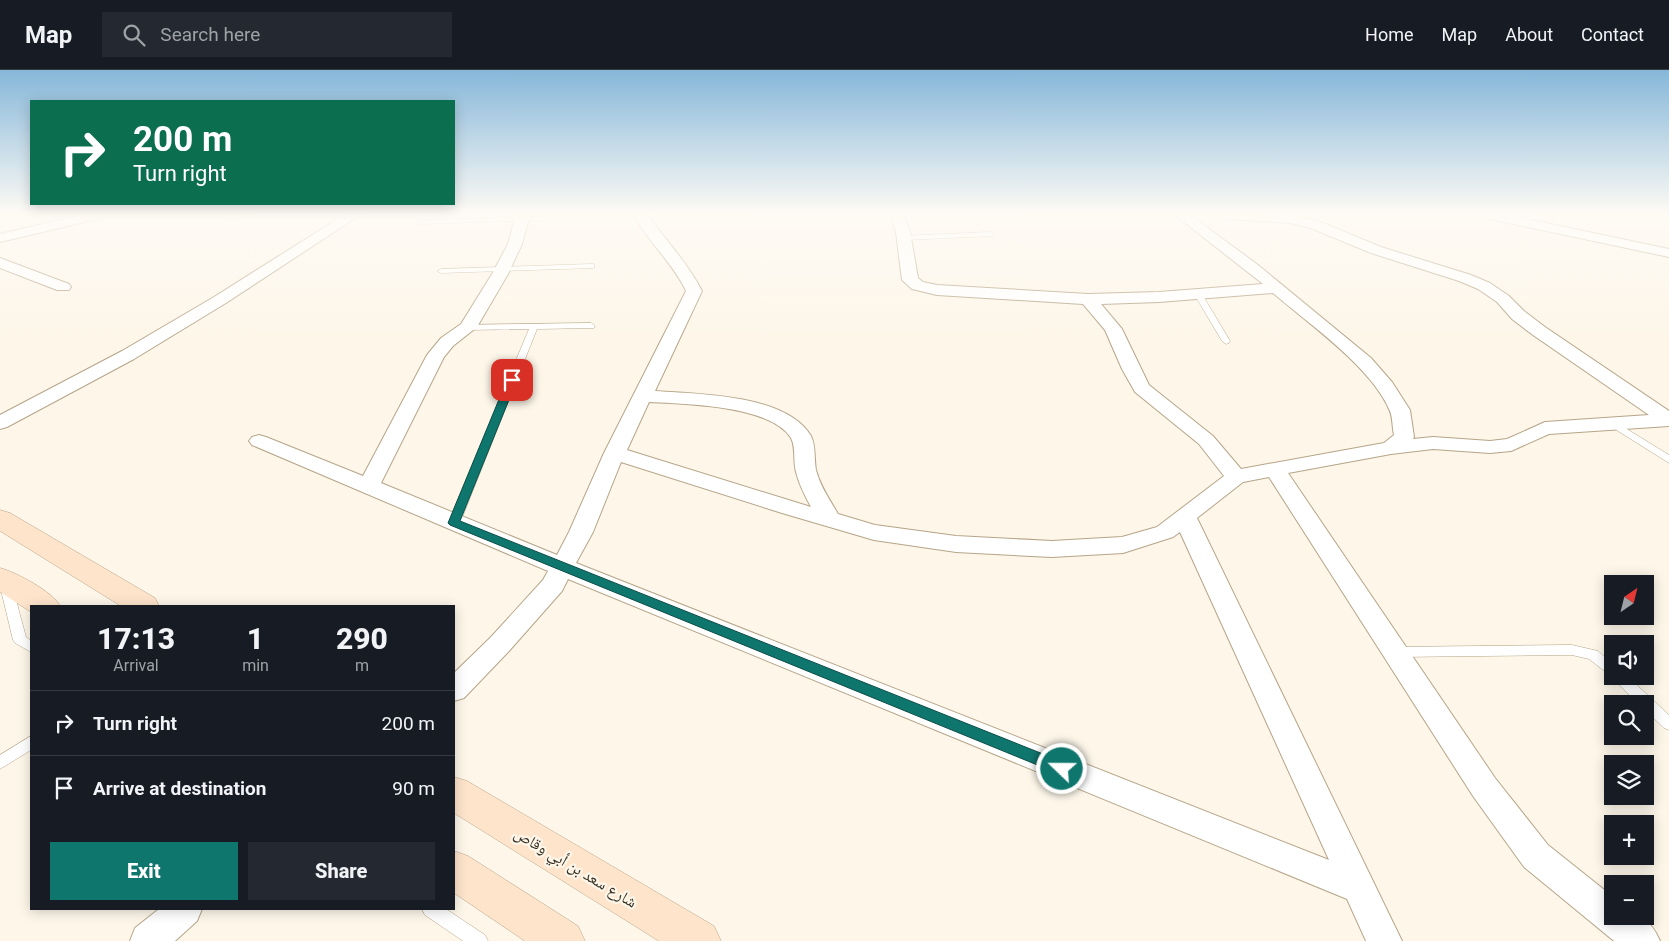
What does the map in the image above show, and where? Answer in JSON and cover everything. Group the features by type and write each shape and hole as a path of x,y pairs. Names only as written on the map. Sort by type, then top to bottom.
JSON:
{"main road":[{"path":"0,519 142,605"},
{"path":"3,579 43,605"},
{"name":"شارع سعد بن أبي وقاص","path":"455,794 699,941"},
{"path":"455,871 563,941"}],"street":[{"path":"3,416 123,347 273,256"},
{"path":"3,416 128,356 289,256"},
{"path":"368,487 436,354 447,342 468,327 509,256"},
{"path":"455,689 500,644 553,585 581,532 614,453 694,291 687,277 670,256"},
{"path":"907,256 910,280 918,286 937,290 1088,299 1277,288"},
{"path":"1235,256 1277,288 1365,362 1385,386 1400,410 1404,437 1391,448"},
{"path":"1394,256 1465,278 1503,299 1518,315 1539,331 1669,420"},
{"path":"0,263 63,286"},
{"path":"1088,299 1113,329 1125,352 1131,370 1142,388 1206,440 1236,477"},
{"path":"642,396 737,405 770,412 790,423 802,438 802,458 807,475 829,519"},
{"path":"614,453 874,532 956,544 1052,549 1123,545 1165,532 1236,477 1391,448 1433,443 1490,446 1511,445 1545,428 1669,420"},
{"path":"258,441 562,568 1359,888"},
{"path":"1275,469 1484,787 1536,856 1642,941"},
{"path":"1184,517 1384,941"},
{"path":"148,941 184,910"}],"lane":[{"path":"441,271 591,266"},
{"path":"1198,294 1226,341"},
{"path":"454,523 534,326"},
{"path":"468,327 591,326"},
{"path":"1614,424 1669,460"},
{"path":"3,579 20,640 30,646"},
{"path":"1395,652 1572,650 1592,655 1604,665"},
{"path":"1628,685 1669,724"},
{"path":"0,763 30,743"},
{"path":"432,910 479,941"}],"route":[{"path":"512,380 454,523 1062,769"}]}
